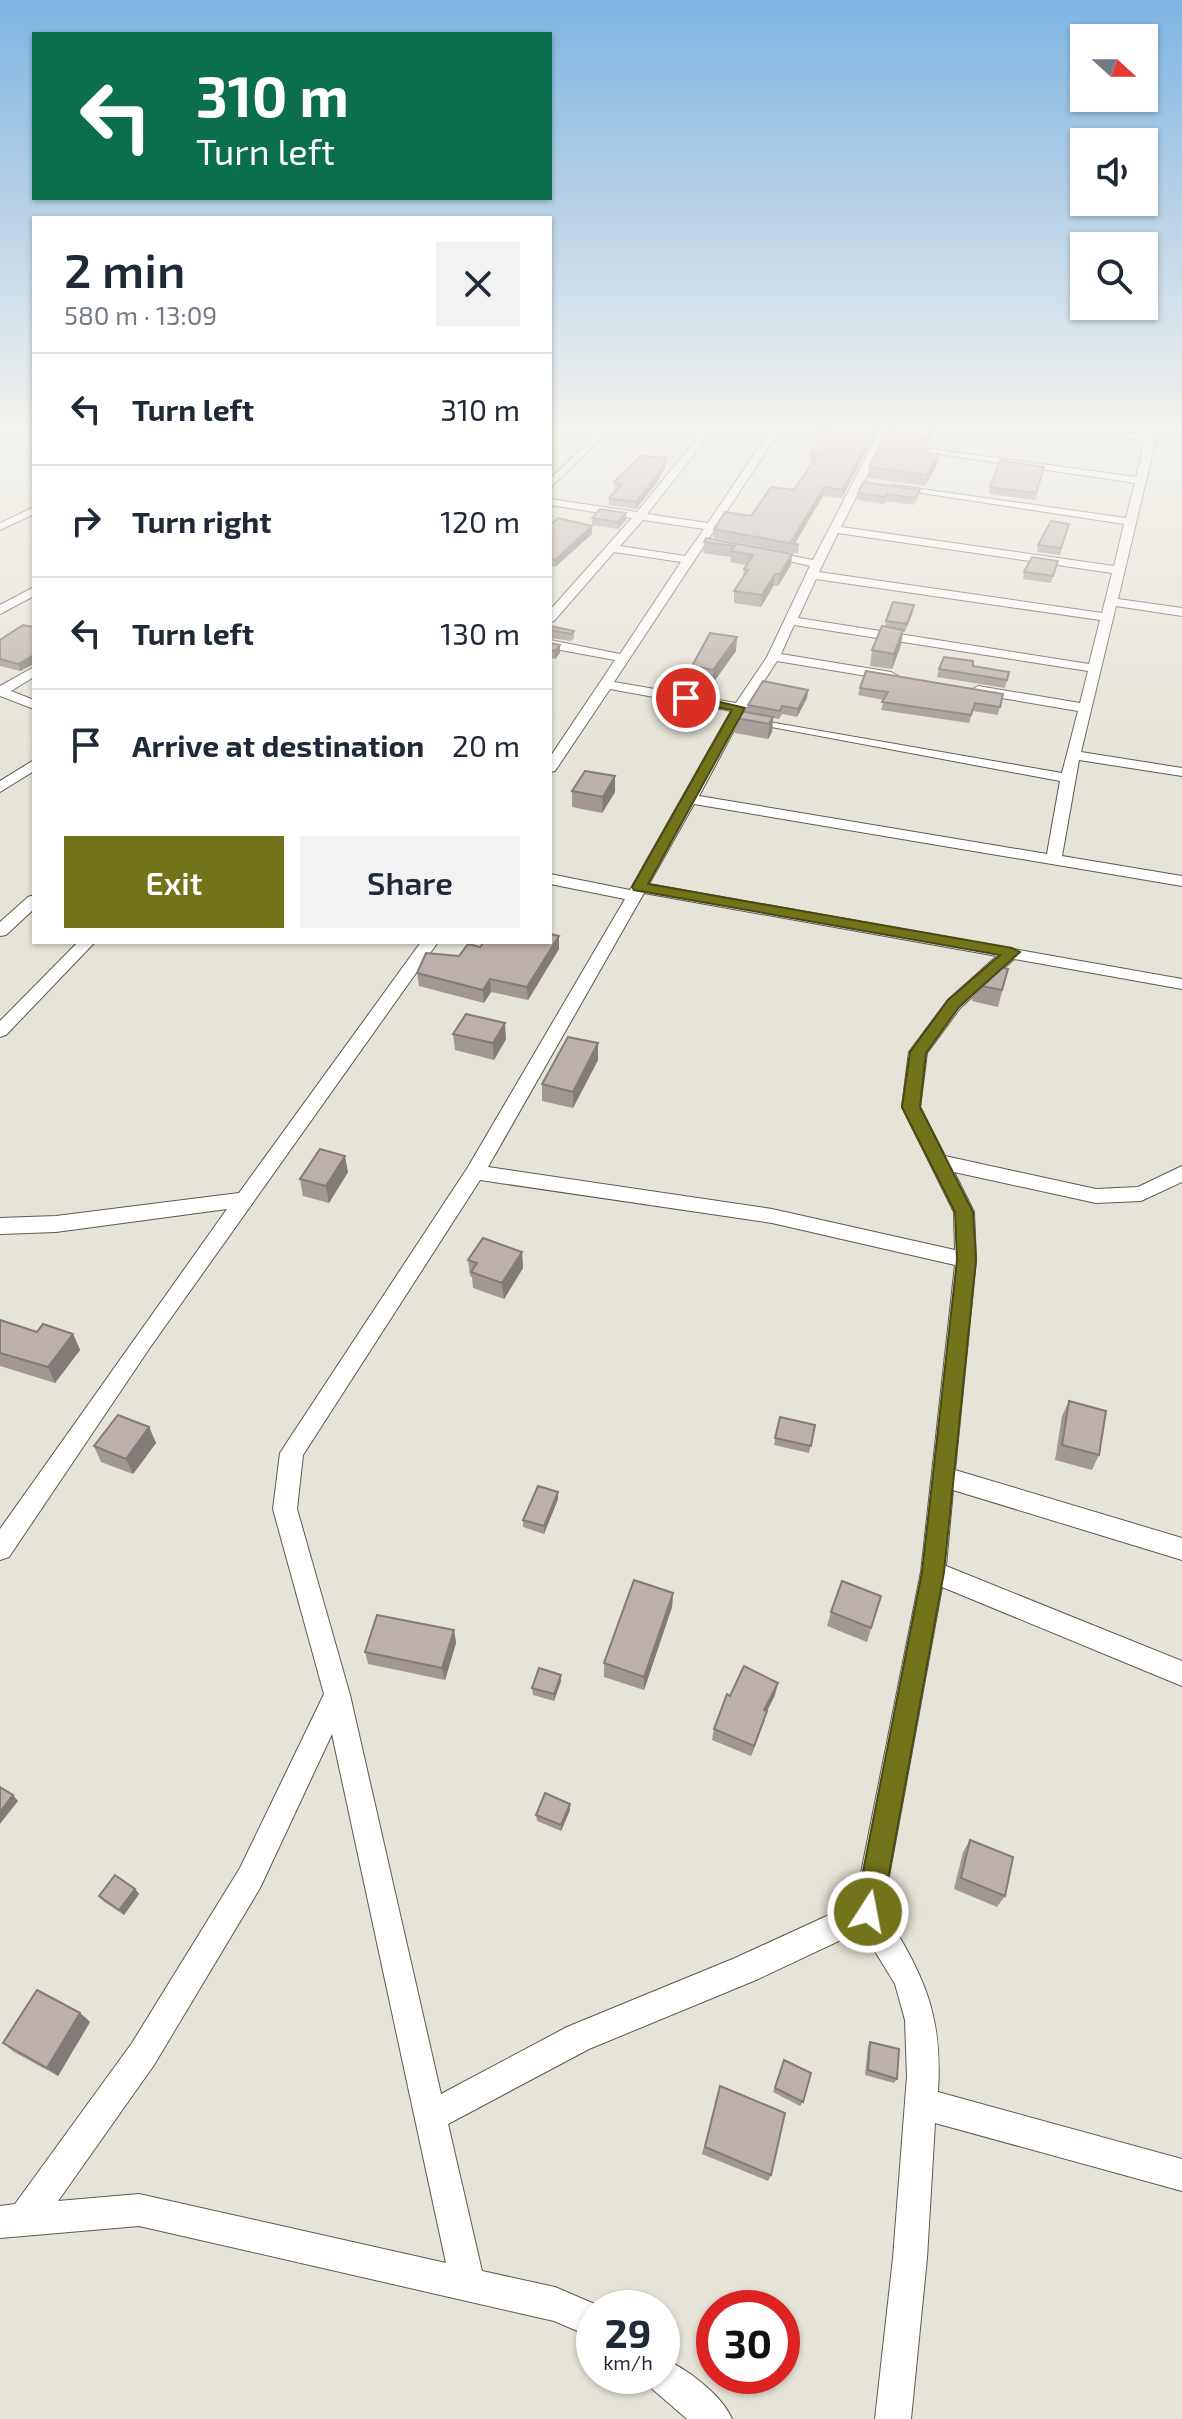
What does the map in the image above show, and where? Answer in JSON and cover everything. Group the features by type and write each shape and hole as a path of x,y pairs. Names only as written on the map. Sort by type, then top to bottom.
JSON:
{"street":[{"path":"552,616 619,539"},
{"path":"552,765 704,539"},
{"path":"468,2285 337,1695 285,1509 292,1453 475,1172 690,799 736,713 773,657 830,539"},
{"path":"903,539 1119,570"},
{"path":"1054,859 1068,778 1093,668 1113,602 1127,539"},
{"path":"702,542 717,545"},
{"path":"611,548 688,560"},
{"path":"760,553 816,569 1107,617"},
{"path":"0,610 32,592"},
{"path":"1113,602 1182,612"},
{"path":"792,621 1093,668"},
{"path":"552,644 623,658"},
{"path":"773,657 913,680"},
{"path":"0,691 32,672"},
{"path":"606,684 736,713 1068,778"},
{"path":"960,688 1085,708"},
{"path":"0,691 32,704"},
{"path":"1074,755 1182,772"},
{"path":"0,788 32,765"},
{"path":"690,799 1182,881"},
{"path":"552,879 1012,952 1182,984"},
{"path":"0,931 32,902"},
{"path":"4,1021 85,944"},
{"path":"0,1549 421,944"},
{"path":"893,2419 910,2258 923,2076 920,2020 908,1978 868,1912 933,1572 966,1260 964,1212 911,1107 918,1052 954,1004 1012,952"},
{"path":"940,1162 1096,1196 1141,1194 1182,1173"},
{"path":"475,1172 772,1216 966,1260"},
{"path":"0,1226 56,1224 245,1199"},
{"path":"944,1477 1182,1549"},
{"path":"933,1572 1182,1674"},
{"path":"12,2221 143,2054 250,1878 337,1695"},
{"path":"432,2116 578,2038 745,1969 868,1912"},
{"path":"921,2103 1182,2175"},
{"path":"12,2221 139,2210 555,2304 576,2313"},
{"path":"680,2390 714,2419"}],"building":[{"path":"552,539 578,539 552,559"},
{"path":"711,539 792,554 762,595 734,591 748,570 744,569 753,555 731,551 735,546 704,542"},
{"path":"767,539 793,539 791,542 799,545"},
{"path":"1041,539 1064,539 1061,548 1038,545"},
{"path":"1032,557 1058,561 1053,576 1024,572"},
{"path":"893,602 914,605 907,624 886,621"},
{"path":"23,625 32,627 32,656 18,664 0,659 0,640"},
{"path":"552,626 574,631 571,634 552,630"},
{"path":"882,626 903,630 894,654 872,650"},
{"path":"710,633 737,637 713,670 692,666"},
{"path":"944,657 973,661 973,666 1009,672 1007,680 939,669"},
{"path":"866,671 1003,694 1000,707 975,703 971,715 882,702 888,692 860,688"},
{"path":"763,681 808,690 798,709 782,706 780,711 748,705"},
{"path":"740,711 773,717 769,724 736,718"},
{"path":"585,771 615,776 603,797 572,791"},
{"path":"552,934 559,936 527,987 490,979 483,990 417,973 426,953 459,956 468,944 480,947 482,944 552,944"},
{"path":"997,966 1008,969 1002,990 976,985"},
{"path":"466,1014 505,1023 493,1043 453,1034"},
{"path":"568,1037 598,1043 573,1092 542,1084"},
{"path":"320,1149 345,1156 326,1186 300,1179"},
{"path":"483,1238 522,1252 502,1283 471,1272 477,1263 468,1260"},
{"path":"0,1320 37,1332 43,1324 73,1334 48,1367 0,1353"},
{"path":"1069,1401 1106,1411 1099,1455 1062,1445"},
{"path":"118,1415 149,1427 126,1459 94,1446"},
{"path":"780,1417 815,1425 811,1446 775,1438"},
{"path":"538,1486 558,1492 544,1526 523,1520"},
{"path":"634,1580 673,1593 644,1677 604,1663"},
{"path":"842,1581 881,1596 871,1628 831,1612"},
{"path":"377,1615 454,1630 442,1668 365,1652"},
{"path":"744,1666 778,1683 764,1710 767,1711 754,1746 714,1729 727,1694 730,1696"},
{"path":"539,1668 561,1675 554,1694 532,1688"},
{"path":"0,1787 13,1795 0,1812"},
{"path":"545,1793 570,1804 561,1825 536,1815"},
{"path":"970,1840 1013,1857 1005,1896 961,1878"},
{"path":"115,1875 135,1889 119,1910 99,1896"},
{"path":"37,1990 80,2013 47,2068 3,2043"},
{"path":"870,2042 899,2049 897,2079 868,2070"},
{"path":"784,2060 811,2073 803,2102 775,2088"},
{"path":"720,2086 785,2113 771,2175 705,2147"}],"route":[{"path":"686,698 739,708 639,887 1012,952 954,1004 918,1052 911,1107 964,1212 966,1260 933,1572 868,1912"}]}
